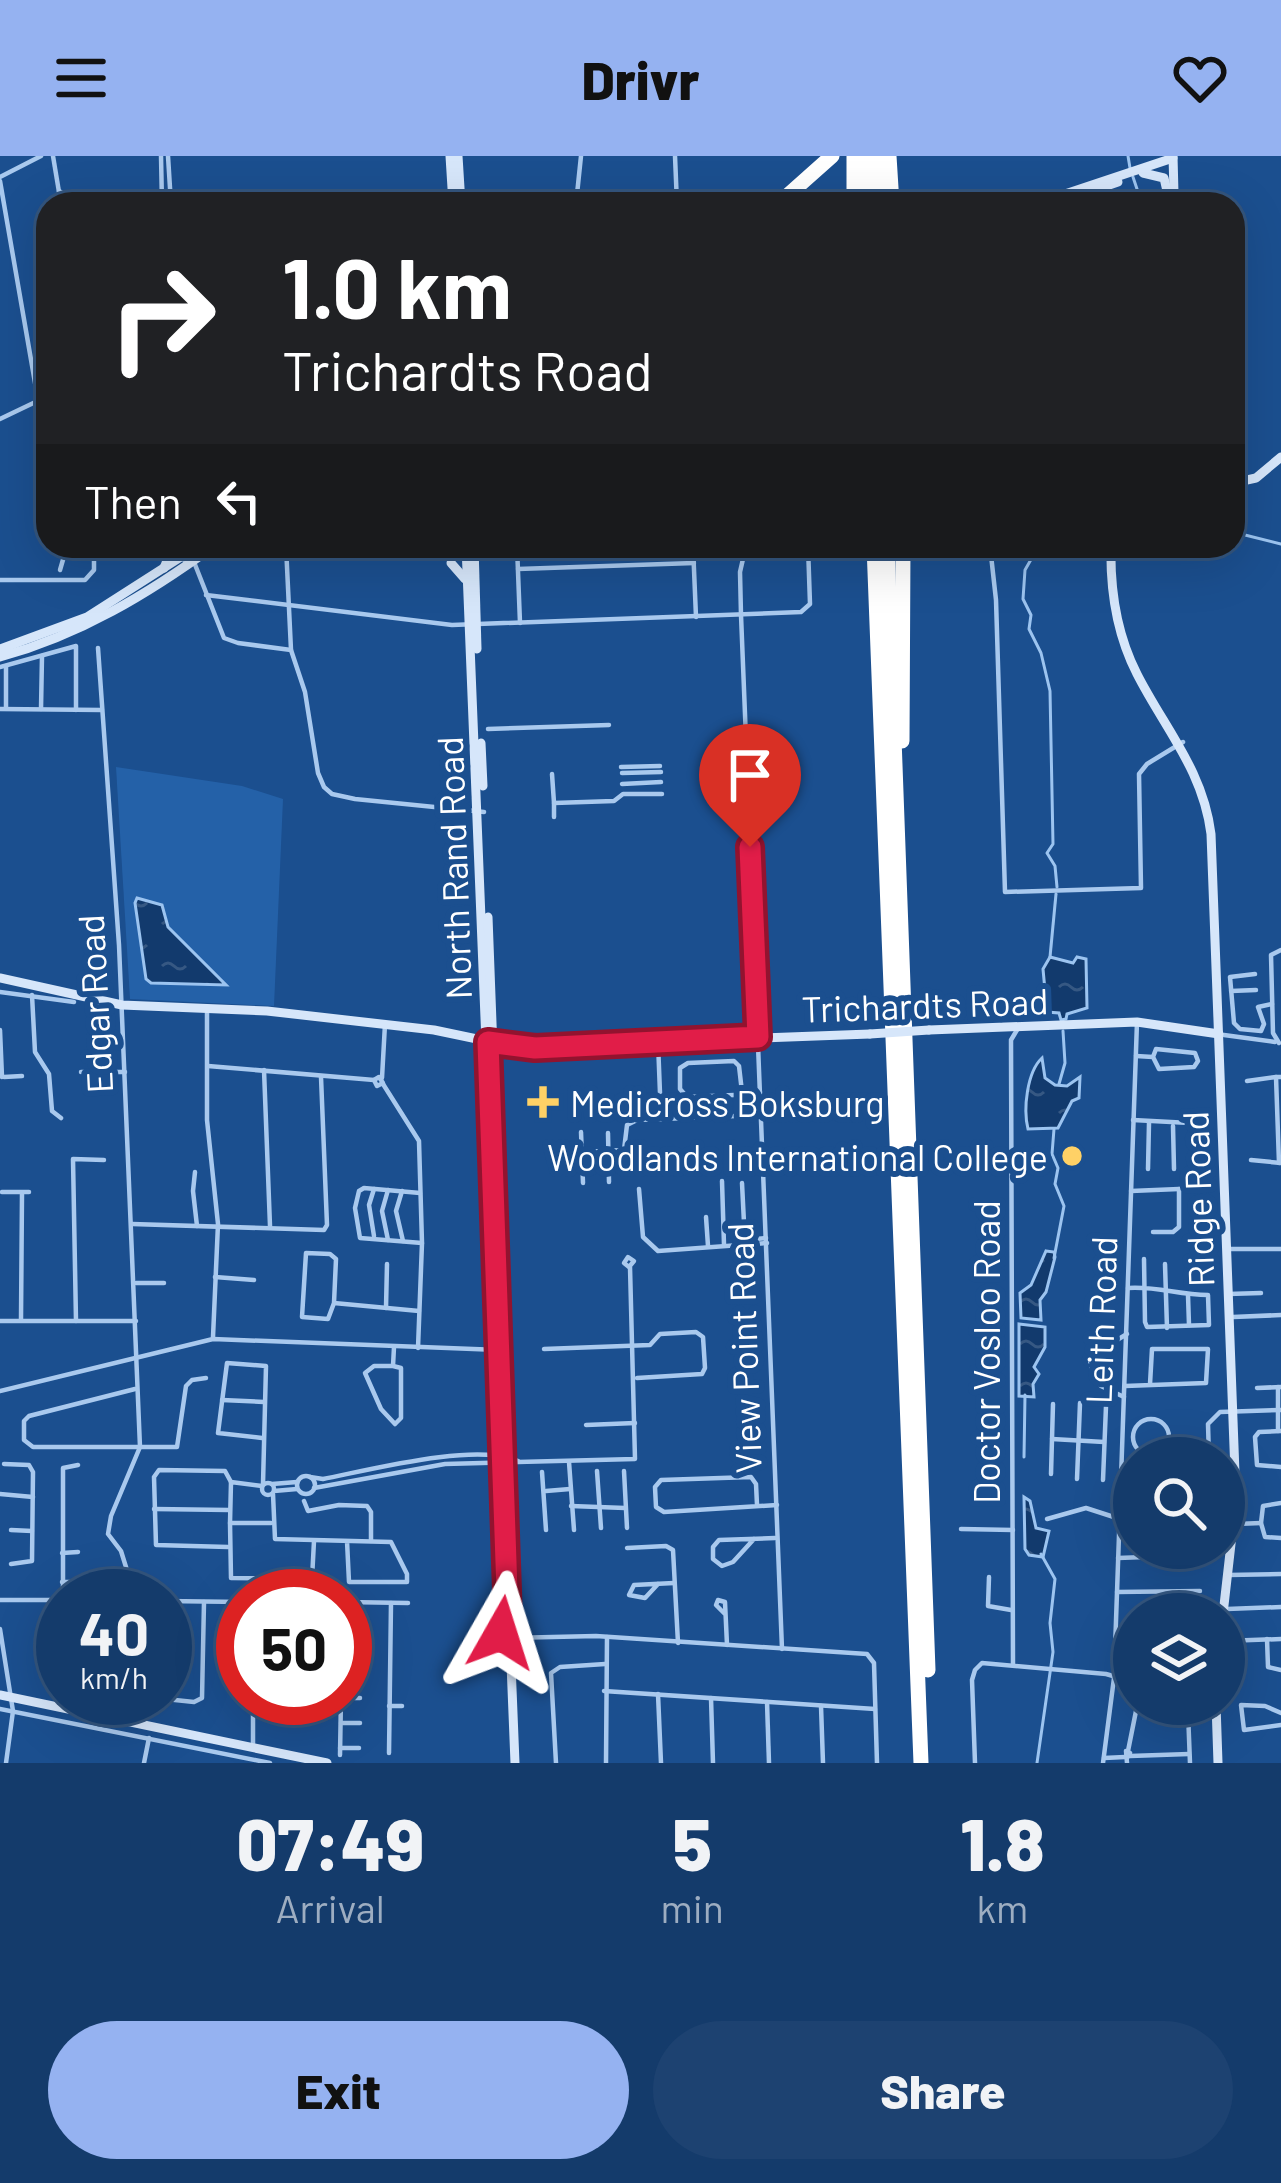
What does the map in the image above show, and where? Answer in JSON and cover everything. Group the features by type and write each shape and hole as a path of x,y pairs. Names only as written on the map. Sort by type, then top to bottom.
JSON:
{"highway":[{"path":"792,192 832,156"},
{"path":"854,156 854,192"},
{"path":"866,156 867,192"},
{"path":"877,156 878,192"},
{"path":"889,156 892,192"},
{"path":"874,558 922,1763"},
{"path":"887,558 932,1763"},
{"path":"903,558 904,1012"}],"main road":[{"path":"452,156 454,192"},
{"path":"452,156 456,192"},
{"path":"1086,192 1170,159 1171,192"},
{"path":"1073,192 1137,172 1164,178 1168,192"},
{"path":"1245,480 1256,478 1281,457"},
{"path":"2,660 89,624 179,558"},
{"path":"2,660 87,616 180,558"},
{"path":"457,558 452,563 467,584"},
{"name":"North Rand Road","path":"468,558 481,812"},
{"name":"North Rand Road","path":"470,558 517,1763"},
{"path":"1113,558 1113,598 1124,644 1147,691 1197,769 1213,827 1211,1033"},
{"path":"1181,742 1210,827 1218,1016 1211,1033"},
{"path":"465,759 476,776"},
{"name":"North Rand Road","path":"483,873 490,1043"},
{"name":"Trichardts Road","path":"0,978 122,1005 207,1007 385,1024 535,1048 1137,1022 1211,1033"},
{"path":"1211,1033 1218,1016"},
{"path":"434,1030 478,1032 486,1022"},
{"name":"Ridge Road","path":"1211,1033 1219,1056 1233,1437"},
{"name":"Ridge Road","path":"1211,1033 1227,1249"},
{"name":"North Rand Road","path":"508,1460 508,1620 517,1763"},
{"name":"Ridge Road","path":"1226,1593 1229,1569"},
{"path":"508,1620 493,1639 505,1649 511,1672"},
{"path":"7,1701 327,1763"},
{"path":"1217,1725 1218,1763"}],"street":[{"path":"36,388 0,179 41,156"},
{"path":"53,156 59,191"},
{"path":"165,156 166,192"},
{"path":"577,192 581,156"},
{"path":"675,156 676,192"},
{"path":"0,419 36,401"},
{"path":"60,571 64,558"},
{"path":"0,580 82,581 94,570 94,558"},
{"path":"188,558 227,640 292,650"},
{"path":"287,558 292,650 305,692 320,780 330,793 355,799 481,812"},
{"path":"518,558 520,623"},
{"path":"694,558 696,617"},
{"name":"View Point Road","path":"743,558 741,615 782,1648"},
{"path":"206,595 473,625 741,615 805,611 810,604 808,558"},
{"path":"991,558 1005,892 1141,888 1139,774 1181,742"},
{"path":"518,569 694,563"},
{"path":"76,710 76,646 2,660 3,709 41,710 76,710 102,710"},
{"name":"Edgar Road","path":"98,648 122,1005 140,1448"},
{"path":"41,710 42,656"},
{"path":"488,729 609,725"},
{"path":"621,770 660,769"},
{"path":"552,774 554,818"},
{"path":"622,784 661,782"},
{"path":"554,802 662,794"},
{"path":"1280,1043 1274,1033 1271,955 1281,950"},
{"path":"1255,974 1231,975 1233,1021 1240,1029 1261,1030 1264,1024 1258,1007 1281,999"},
{"path":"1231,991 1256,990"},
{"path":"0,992 74,1002"},
{"path":"32,995 35,1055 49,1074 52,1111 61,1118"},
{"path":"207,1007 207,1120 218,1224 213,1340"},
{"name":"Leith Road","path":"1123,1437 1137,1022"},
{"path":"376,1082 385,1024"},
{"path":"999,1028 1011,1040 1019,1028"},
{"path":"0,1030 1,1077 22,1076"},
{"name":"Trichardts Road","path":"1211,1033 1280,1043"},
{"path":"1265,1041 1274,1033"},
{"name":"Doctor Vosloo Road","path":"1011,1040 1013,1664"},
{"path":"658,1042 661,1119"},
{"path":"1163,1048 1193,1052 1198,1061 1194,1067 1161,1069 1153,1057 1163,1048"},
{"path":"1136,1056 1153,1057"},
{"path":"734,1061 742,1092 760,1093 689,1097 680,1089 680,1068 688,1063 734,1061"},
{"path":"208,1066 376,1082 388,1094 419,1141 418,1348"},
{"path":"264,1070 270,1228"},
{"path":"81,1072 125,1072"},
{"path":"132,1224 320,1231 327,1225 321,1077"},
{"path":"1247,1081 1278,1077 1280,1162 1251,1160"},
{"path":"582,1152 624,1150 629,1123 761,1115"},
{"path":"1133,1120 1209,1124"},
{"path":"1148,1169 1149,1123"},
{"path":"1173,1124 1174,1168"},
{"path":"1199,1124 1201,1168"},
{"path":"581,1132 584,1184"},
{"path":"608,1133 609,1183"},
{"path":"76,1321 73,1159 104,1160"},
{"path":"195,1172 197,1226"},
{"path":"722,1181 724,1245"},
{"path":"742,1183 744,1242"},
{"path":"1131,1191 1203,1188"},
{"path":"374,1189 369,1205 375,1239"},
{"path":"639,1189 640,1227 655,1250 766,1240"},
{"path":"1153,1232 1179,1228 1179,1189"},
{"path":"388,1190 382,1210 388,1240"},
{"path":"419,1193 359,1191 356,1208 358,1236 422,1243"},
{"path":"402,1191 396,1214 403,1241"},
{"path":"2,1192 25,1192 21,1321"},
{"path":"706,1216 708,1246"},
{"path":"1227,1249 1281,1249"},
{"path":"306,1253 330,1254 336,1259 334,1303 329,1318 301,1315 306,1253"},
{"path":"1128,1290 1145,1288 1166,1287 1172,1293 1208,1295 1210,1323 1167,1328 1145,1324 1145,1288 1144,1259"},
{"path":"386,1264 386,1308"},
{"path":"1165,1264 1167,1328"},
{"path":"262,1438 219,1435 225,1367 232,1362 265,1364 263,1493 297,1486 304,1476 323,1479 454,1457 635,1460 630,1267"},
{"path":"215,1277 254,1280"},
{"path":"136,1283 164,1283"},
{"path":"1229,1294 1261,1293"},
{"path":"1187,1295 1189,1327"},
{"path":"334,1303 419,1312"},
{"path":"1230,1317 1281,1315"},
{"path":"0,1321 136,1322"},
{"path":"544,1349 652,1344 660,1334 699,1333 704,1337 705,1368 700,1376 635,1378"},
{"path":"1124,1397 1101,1386 1090,1364 1095,1353 1127,1334"},
{"path":"0,1391 213,1340 501,1350"},
{"path":"393,1366 394,1347"},
{"path":"1124,1386 1206,1383 1208,1349 1152,1349 1150,1384"},
{"path":"374,1366 393,1366 404,1372 401,1418 395,1424 383,1412 365,1373 374,1366"},
{"path":"136,1389 29,1416 24,1421 25,1442 33,1447 179,1445 186,1386 206,1378"},
{"path":"1257,1388 1279,1387 1280,1431 1256,1434 1256,1463 1281,1467"},
{"path":"222,1400 264,1402"},
{"path":"1077,1479 1080,1403"},
{"path":"1051,1474 1053,1404"},
{"path":"1102,1480 1106,1406"},
{"path":"1209,1437 1209,1422 1220,1412 1279,1410"},
{"path":"1129,1437 1135,1436 1142,1420 1162,1421 1166,1437"},
{"path":"586,1425 636,1423"},
{"path":"1052,1439 1113,1439"},
{"path":"126,1569 109,1534 111,1516 140,1448"},
{"path":"297,1486 306,1495 314,1488 430,1466 508,1460"},
{"path":"569,1462 574,1530"},
{"path":"4,1464 31,1466 32,1561 11,1564"},
{"path":"62,1569 63,1468 78,1465"},
{"path":"228,1547 158,1546 154,1540 157,1471 225,1471 231,1483 231,1578 310,1580 314,1541"},
{"path":"597,1471 601,1528"},
{"path":"624,1471 626,1528"},
{"path":"542,1472 546,1530"},
{"path":"757,1505 751,1477 662,1480 655,1486 656,1507 664,1512 777,1504"},
{"path":"310,1478 314,1488"},
{"path":"231,1483 273,1490"},
{"path":"273,1490 272,1522 278,1540 371,1540 391,1542 407,1582 348,1581 346,1541"},
{"path":"544,1491 570,1490"},
{"path":"0,1494 33,1497"},
{"path":"62,1495 77,1495"},
{"path":"304,1501 308,1511 367,1506 371,1540"},
{"path":"1281,1503 1263,1506 1261,1523 1265,1537 1281,1538"},
{"path":"571,1506 625,1508"},
{"path":"1047,1519 1086,1508 1113,1517"},
{"path":"154,1509 229,1510"},
{"path":"230,1523 272,1522"},
{"path":"62,1524 77,1523"},
{"path":"1245,1524 1261,1523"},
{"path":"961,1529 1012,1530"},
{"path":"10,1530 32,1531"},
{"path":"754,1539 731,1564 722,1566 713,1559 713,1547 719,1540 778,1538"},
{"path":"627,1548 671,1548 678,1642"},
{"path":"62,1552 78,1552"},
{"name":"Leith Road","path":"1117,1592 1118,1569"},
{"path":"1228,1575 1281,1574"},
{"path":"988,1577 988,1606 1013,1610"},
{"path":"658,1584 676,1583"},
{"path":"1117,1592 1200,1591"},
{"path":"0,1600 36,1600"},
{"path":"192,1602 216,1602"},
{"path":"192,1702 202,1698 205,1602"},
{"path":"372,1603 408,1603"},
{"path":"389,1753 391,1603"},
{"path":"1245,1609 1281,1606"},
{"path":"725,1614 727,1645"},
{"path":"390,1623 402,1623"},
{"path":"0,1629 7,1701 6,1763"},
{"path":"512,1639 608,1637 866,1654 872,1659 878,1763"},
{"path":"606,1763 608,1637"},
{"path":"1267,1639 1268,1666 1281,1670"},
{"path":"1245,1640 1281,1639"},
{"path":"390,1651 402,1651"},
{"path":"974,1763 975,1670 986,1662 1113,1678"},
{"path":"556,1763 553,1671 605,1664"},
{"path":"390,1678 403,1678"},
{"name":"Leith Road","path":"1104,1761 1113,1686"},
{"path":"604,1691 875,1709"},
{"path":"658,1694 661,1763"},
{"path":"711,1698 713,1763"},
{"path":"0,1708 7,1701"},
{"path":"7,1701 270,1763"},
{"path":"767,1702 770,1763"},
{"path":"1281,1713 1265,1706 1241,1705 1243,1730 1281,1725"},
{"path":"389,1706 402,1706"},
{"path":"821,1706 824,1763"},
{"path":"1127,1756 1137,1706 1177,1706 1188,1712 1190,1763"},
{"path":"253,1725 253,1748"},
{"path":"341,1725 340,1752 358,1748"},
{"path":"144,1763 149,1738"},
{"path":"1105,1748 1127,1756"},
{"path":"1104,1761 1189,1754"}],"shaded area":[{"path":"116,767 242,786 283,799 274,1006 130,999"}],"water":[{"path":"137,898 162,905 168,927 226,985 151,983 146,979"},
{"path":"1050,957 1073,963 1077,957 1086,959 1087,1008 1067,1014 1066,1019 1047,1012 1043,969"},
{"path":"1042,1058 1045,1078 1055,1085 1067,1086 1080,1077 1079,1098 1072,1101 1058,1128 1028,1129 1028,1091"},
{"path":"1046,1251 1054,1252 1055,1257 1040,1300 1041,1320 1021,1318 1020,1293 1031,1285"},
{"path":"1019,1324 1045,1327 1045,1347 1034,1367 1039,1374 1033,1384 1034,1397 1019,1396"},
{"path":"1024,1497 1030,1501 1036,1528 1049,1531 1043,1557 1029,1555 1025,1549"}],"waterway":[{"path":"1128,156 1130,168"},
{"path":"1133,177 1138,192"},
{"path":"1245,535 1281,544"},
{"path":"1032,558 1025,570 1023,599 1050,691 1053,844 1047,853 1055,866 1057,887"},
{"path":"1050,957 1056,894"},
{"path":"1059,1084 1065,1063 1063,1031"},
{"path":"1054,1129 1055,1184 1064,1206 1054,1258"},
{"path":"1024,1457 1025,1395"},
{"path":"1037,1763 1053,1652 1050,1623 1055,1579 1041,1554"}],"place":[{"name":"Medicross Boksburg","path":"543,1102"},
{"name":"Woodlands International College","path":"1072,1156"}],"route":[{"path":"501,1633 508,1620 488,1042 535,1048 758,1037 750,847"}]}
